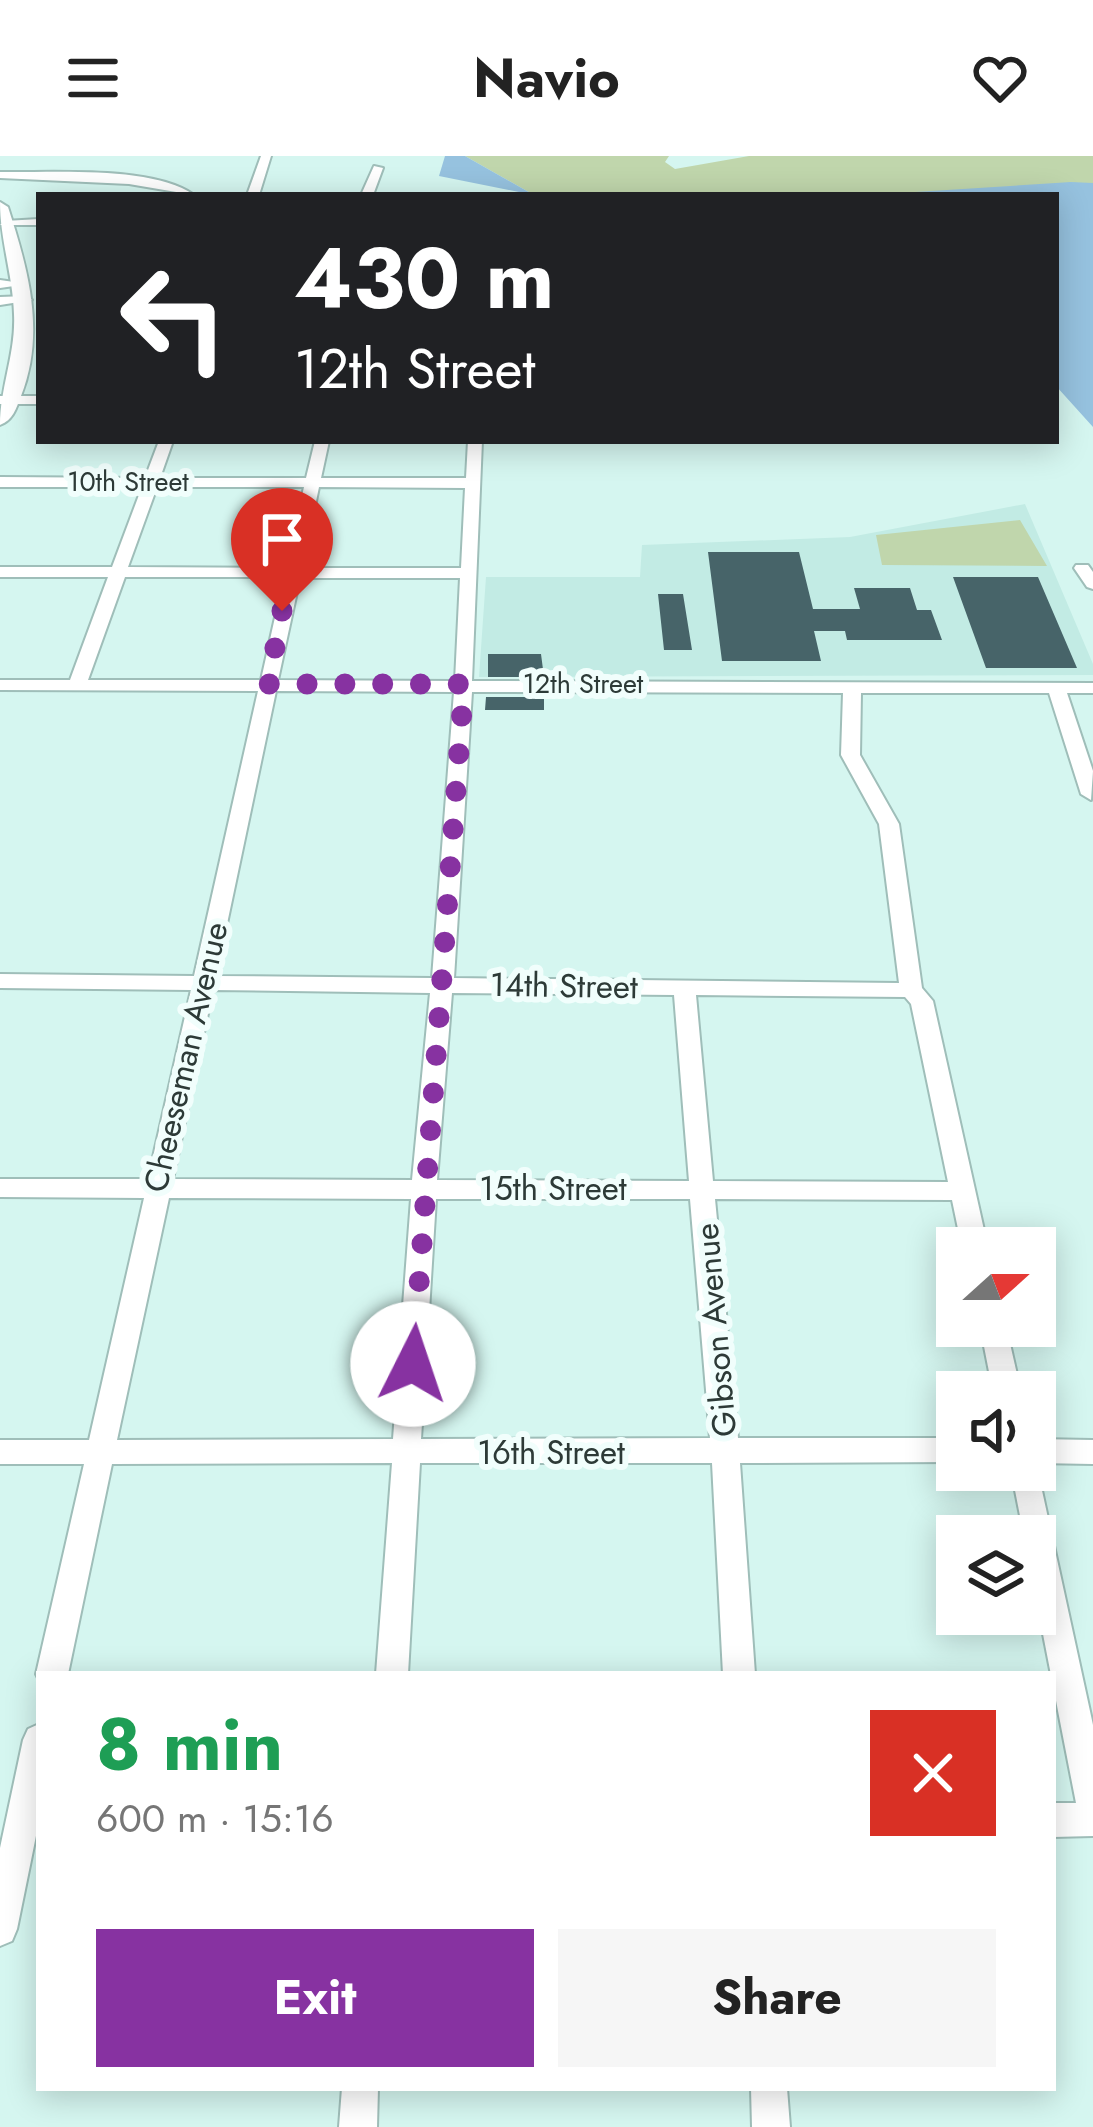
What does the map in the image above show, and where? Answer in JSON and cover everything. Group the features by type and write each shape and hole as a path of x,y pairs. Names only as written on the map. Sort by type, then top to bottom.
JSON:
{"highway":[{"path":"0,419 22,356 24,292 7,253 3,223"}],"street":[{"path":"254,192 266,156"},
{"path":"80,178 97,166 113,164"},
{"path":"368,192 378,168"},
{"path":"0,175 179,187 185,192"},
{"path":"3,223 36,222"},
{"path":"0,284 24,292"},
{"path":"0,301 24,292"},
{"path":"5,400 36,400"},
{"path":"77,685 165,444"},
{"name":"Cheeseman Avenue","path":"53,1671 321,444"},
{"path":"392,1671 464,684 475,444"},
{"name":"10th Street","path":"0,482 472,483"},
{"path":"1082,568 1093,584"},
{"path":"0,572 469,573"},
{"name":"12th Street","path":"0,685 1093,688"},
{"path":"852,686 847,738 854,765 881,801 889,824 911,990 922,1001 970,1227"},
{"path":"1056,688 1091,794"},
{"name":"14th Street","path":"0,981 911,990"},
{"name":"Gibson Avenue","path":"684,987 725,1451 739,1671"},
{"name":"15th Street","path":"0,1188 962,1191"},
{"name":"16th Street","path":"0,1452 936,1450"},
{"path":"1056,1451 1093,1452"},
{"path":"1028,1491 1093,1803"},
{"path":"0,1929 36,1753"},
{"path":"1056,1820 1093,1820"},
{"path":"358,2127 360,2091"},
{"path":"769,2091 772,2127"}],"shaded area":[{"path":"445,156 465,156 529,192 519,192 439,176"},
{"path":"1093,183 1093,427 1059,389 1059,192 915,192"},
{"path":"1025,504 1093,664 1093,675 479,677 486,577 640,577 642,545 850,537"}],"green space":[{"path":"465,156 669,156 665,162 675,169 749,156 1093,156 1093,183 962,192 529,192"},
{"path":"1020,520 1047,566 882,565 876,535"}],"building":[{"path":"708,552 799,552 813,609 860,609 854,588 910,588 917,610 931,610 942,640 847,640 845,631 814,631 821,661 722,661"},
{"path":"953,577 1038,577 1077,668 986,668"},
{"path":"658,594 683,594 692,650 664,650"},
{"path":"488,654 541,654 544,677 488,677"},
{"path":"486,697 544,697 544,710 485,710"}],"route":[{"path":"282,611 268,684 464,684 413,1364"}]}
